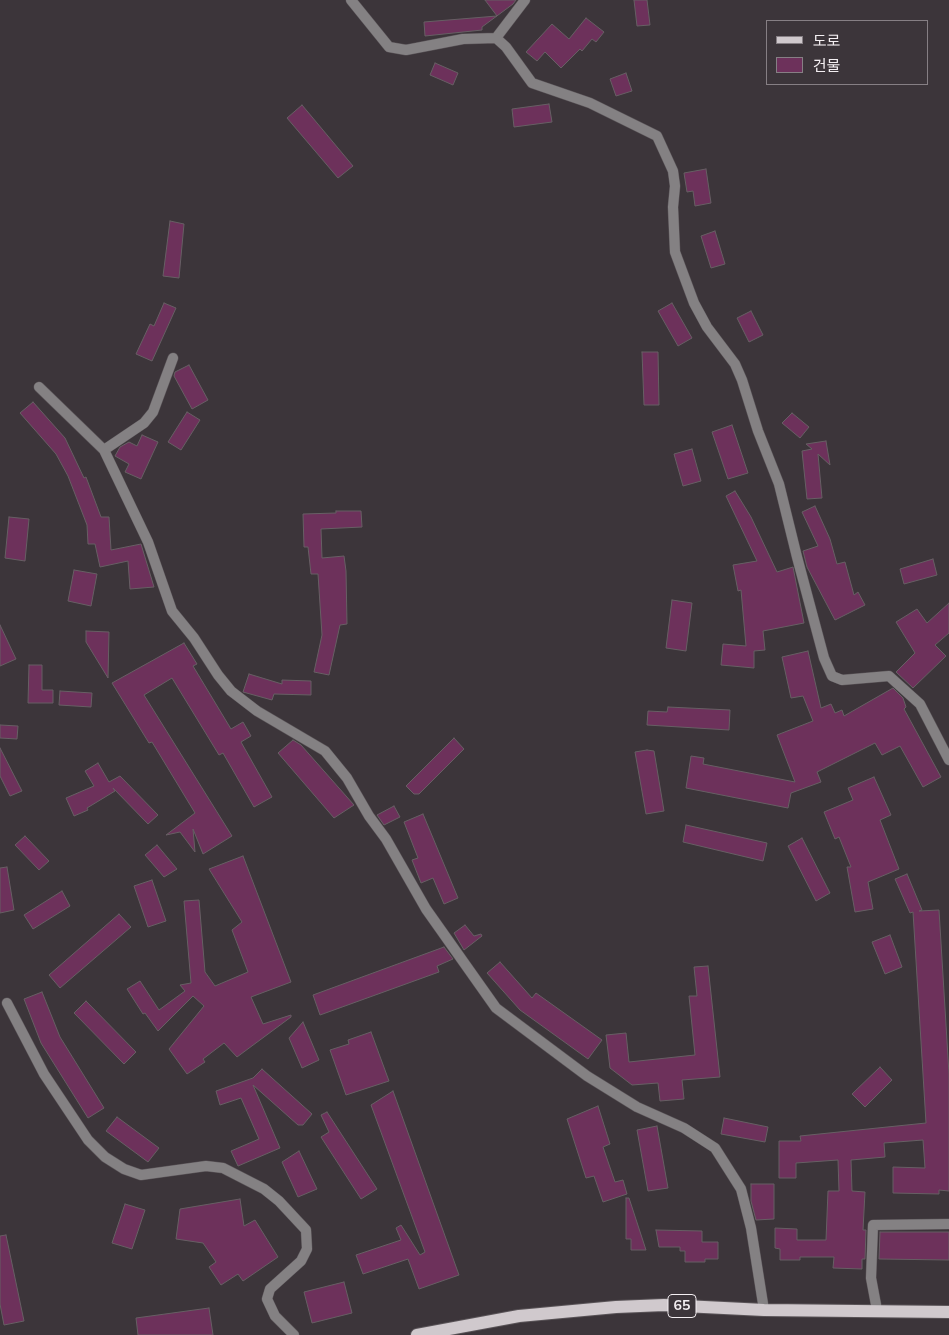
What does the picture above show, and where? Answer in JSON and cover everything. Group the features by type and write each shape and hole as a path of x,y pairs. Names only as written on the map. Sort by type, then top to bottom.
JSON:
{"main road":[{"name":"65","path":"417,1335 519,1316 578,1309 664,1305 764,1310 949,1312"}],"street":[{"path":"351,0 389,48 406,50 463,39 496,38 506,47 532,83 590,103 657,136 672,171 675,186 673,207 675,252 694,303 712,333 735,364 742,380 758,431 779,484 797,557 832,676 842,680 888,676 920,704 949,760"},
{"path":"496,38 525,0"},
{"path":"104,450 144,423 153,412 173,358"},
{"path":"40,387 104,450 148,542 172,611 231,690 257,711 325,752 347,778 369,816 386,839 426,910 496,1008 586,1076 637,1107 684,1128 715,1148 741,1189 751,1228 764,1310"},
{"path":"6,1003 44,1074 62,1103 88,1140 105,1157 124,1169 141,1175 206,1166 223,1168 264,1188 306,1230 307,1249 301,1261 270,1289 266,1299 275,1316 294,1335"},
{"path":"876,1310 871,1278 873,1225 949,1224"}],"building":[{"path":"485,0 516,0 497,16"},
{"path":"634,0 647,0 650,25 637,26"},
{"path":"497,16 482,27 482,30 425,36 424,22"},
{"path":"586,18 604,32 596,42 592,39 582,51 580,49 561,68 545,52 537,61 526,52 552,24 569,39"},
{"path":"435,63 458,73 453,85 430,75"},
{"path":"626,73 632,91 616,96 610,79"},
{"path":"549,104 552,122 514,127 512,109"},
{"path":"302,105 353,166 338,178 287,118"},
{"path":"706,169 711,203 695,206 693,191 687,192 684,173"},
{"path":"170,221 184,224 179,278 163,276"},
{"path":"715,231 725,264 711,268 701,236"},
{"path":"164,303 176,308 152,361 136,354 150,324 154,326"},
{"path":"672,303 692,338 678,346 658,311"},
{"path":"751,311 763,335 749,342 737,318"},
{"path":"642,352 658,352 659,405 644,405"},
{"path":"189,365 208,400 192,409 174,376 175,372"},
{"path":"33,402 65,438 84,478 86,477 101,517 109,517 111,550 141,544 154,587 130,589 128,561 100,567 95,544 88,544 87,525 68,476 56,454 20,413"},
{"path":"187,412 200,420 181,450 168,442"},
{"path":"792,413 809,427 800,438 782,423"},
{"path":"732,425 748,473 728,479 712,432"},
{"path":"142,435 158,442 141,479 125,472 129,464 115,456 120,447 129,442 137,446"},
{"path":"826,441 830,465 818,454 822,498 807,499 802,451 812,449 806,444"},
{"path":"692,449 701,481 683,486 674,454"},
{"path":"735,491 751,517 777,572 793,567 804,623 763,631 765,650 754,651 754,668 721,665 723,644 746,646 741,590 738,591 733,565 757,561 726,496"},
{"path":"815,506 830,539 837,564 845,562 854,595 858,592 865,605 835,620 807,567 803,551 818,546 802,512"},
{"path":"336,511 361,511 362,527 321,529 322,558 344,556 346,571 347,624 340,625 329,675 314,672 322,635 318,574 311,574 308,547 304,547 303,514 336,513"},
{"path":"9,517 29,519 25,561 5,558"},
{"path":"933,559 937,575 904,584 900,569"},
{"path":"74,570 97,574 91,606 68,601"},
{"path":"672,600 692,603 686,651 666,648"},
{"path":"949,603 949,633 935,645 946,656 913,688 896,672 915,653 896,622 917,609 927,623"},
{"path":"0,625 16,659 0,666"},
{"path":"86,631 109,632 108,678 86,642"},
{"path":"184,643 197,664 193,666 231,729 243,722 251,736 241,742 272,797 254,807 223,753 219,755 172,678 144,695 232,836 203,854 193,829 195,852 180,832 166,835 195,813 152,742 149,743 112,683"},
{"path":"808,651 821,708 831,704 835,713 842,710 844,716 893,688 903,698 906,707 904,709 941,777 923,787 900,746 882,755 875,743 817,772 821,782 791,793 788,808 686,788 691,756 704,758 703,764 795,782 777,735 813,721 803,696 791,698 782,657"},
{"path":"29,665 42,665 42,690 53,690 53,703 28,703"},
{"path":"249,674 282,684 282,680 311,681 311,695 274,694 272,700 243,692"},
{"path":"60,691 92,693 91,707 59,705"},
{"path":"668,707 730,710 729,730 647,725 648,711 667,712"},
{"path":"0,725 18,726 17,739 0,738"},
{"path":"454,738 464,749 419,794 414,794 406,786"},
{"path":"293,740 301,745 354,805 334,818 278,753"},
{"path":"0,748 22,791 10,796 0,776"},
{"path":"654,751 664,811 646,814 635,752"},
{"path":"98,763 109,782 120,776 158,815 148,824 113,788 115,791 87,808 88,810 74,816 66,798 94,786 85,771"},
{"path":"874,777 891,815 880,820 899,869 868,882 873,909 855,912 847,867 851,867 839,837 835,839 824,812 853,800 848,788"},
{"path":"394,806 400,817 384,825 377,815"},
{"path":"423,814 458,898 444,904 433,878 421,883 412,860 418,858 404,822"},
{"path":"686,825 767,843 763,861 683,842"},
{"path":"25,836 49,861 39,870 15,845"},
{"path":"802,838 830,893 816,901 788,846"},
{"path":"157,845 177,869 164,877 145,855"},
{"path":"243,856 291,982 251,997 263,1024 291,1015 291,1017 237,1057 224,1043 203,1059 205,1062 187,1074 169,1049 204,1006 193,996 158,1031 145,1013 143,1014 127,989 140,981 159,1010 185,991 180,985 191,983 184,901 199,900 205,972 215,986 248,972 232,930 242,922 209,869"},
{"path":"7,867 14,910 0,913 0,868"},
{"path":"907,874 922,910 919,911 939,910 949,1074 949,1191 939,1190 939,1194 893,1193 893,1167 925,1168 923,1140 884,1143 885,1157 851,1160 852,1191 865,1192 863,1230 866,1230 865,1259 862,1259 862,1269 833,1268 834,1257 800,1257 800,1260 780,1260 780,1249 775,1248 775,1228 797,1229 797,1240 826,1240 828,1191 839,1191 838,1160 796,1163 796,1178 779,1178 779,1141 801,1141 800,1136 926,1123 913,912 910,913 895,879"},
{"path":"152,880 166,921 148,927 134,886"},
{"path":"62,891 70,906 33,929 24,915"},
{"path":"119,914 131,927 60,988 49,975"},
{"path":"465,925 474,936 481,934 482,936 464,950 454,933"},
{"path":"890,935 902,967 885,974 872,942"},
{"path":"444,947 453,959 437,966 439,972 320,1015 313,995"},
{"path":"500,962 532,998 536,993 602,1040 588,1059 520,1010 487,973"},
{"path":"708,966 720,1077 682,1080 684,1099 660,1101 658,1083 632,1085 610,1068 606,1035 626,1033 629,1062 695,1055 689,996 697,996 694,967"},
{"path":"42,992 60,1037 104,1108 88,1118 41,1043 24,999"},
{"path":"86,1001 136,1052 124,1064 74,1013"},
{"path":"303,1022 319,1060 302,1068 289,1038"},
{"path":"371,1032 389,1081 346,1095 330,1050 349,1044 348,1040"},
{"path":"880,1067 892,1080 865,1107 852,1094"},
{"path":"262,1069 312,1114 303,1125 298,1125 253,1085 280,1148 238,1166 231,1151 259,1139 241,1098 220,1105 216,1091 253,1078"},
{"path":"393,1091 459,1275 419,1289 408,1259 363,1274 356,1255 401,1240 396,1228 401,1225 420,1255 425,1252 371,1105"},
{"path":"598,1106 610,1144 603,1147 615,1182 623,1180 627,1194 603,1202 594,1176 586,1178 567,1119"},
{"path":"327,1112 377,1189 361,1199 321,1137 329,1132 321,1115"},
{"path":"117,1117 159,1148 148,1162 106,1131"},
{"path":"724,1118 768,1127 765,1142 721,1134"},
{"path":"657,1126 668,1188 648,1191 637,1130"},
{"path":"299,1151 317,1189 298,1197 282,1162"},
{"path":"751,1184 774,1184 774,1219 756,1220 751,1201"},
{"path":"626,1198 629,1198 646,1250 631,1250 631,1239 626,1239"},
{"path":"240,1199 244,1226 255,1220 278,1257 243,1281 238,1274 221,1285 209,1267 216,1262 203,1243 176,1239 180,1209"},
{"path":"125,1204 145,1210 132,1249 112,1243"},
{"path":"656,1230 702,1231 702,1242 718,1242 718,1259 705,1259 705,1262 685,1262 685,1251 680,1251 680,1247 659,1247"},
{"path":"880,1232 949,1232 949,1260 879,1259"},
{"path":"6,1235 24,1321 4,1325 0,1304 0,1236"},
{"path":"344,1282 352,1313 312,1323 304,1292"},
{"path":"209,1308 213,1335 138,1335 136,1318"}]}
